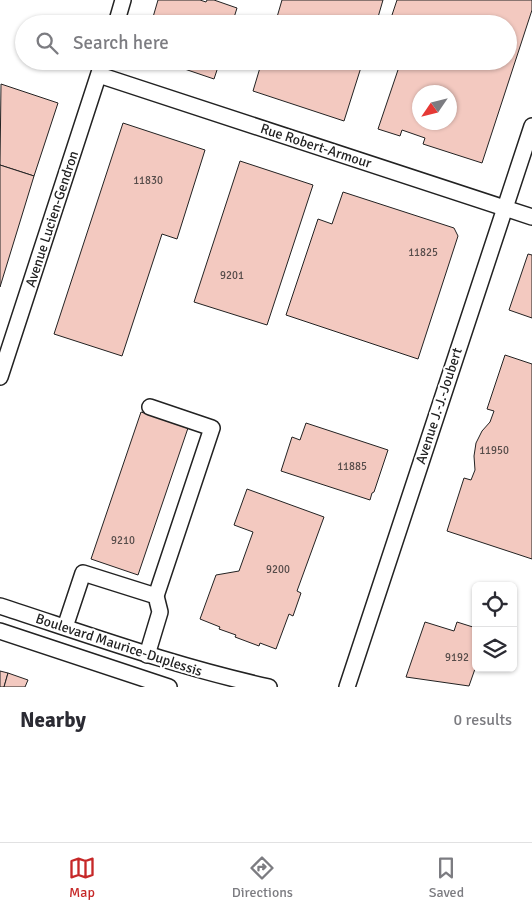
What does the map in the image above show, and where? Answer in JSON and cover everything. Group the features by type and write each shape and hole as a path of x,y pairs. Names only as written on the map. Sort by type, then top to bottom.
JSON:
{"street":[{"path":"119,15 124,0"},
{"name":"Avenue Lucien-Gendron","path":"0,377 100,70"},
{"name":"Rue Robert-Armour","path":"107,70 532,217"},
{"name":"Avenue J.-J.-Joubert","path":"347,687 532,126"},
{"path":"147,655 160,612 156,596 212,428 150,407"},
{"path":"65,628 83,573 156,596"},
{"name":"Boulevard Maurice-Duplessis","path":"0,606 181,666 269,687"},
{"name":"Boulevard Maurice-Duplessis","path":"0,631 169,687"},
{"path":"174,687 181,666"}],"building":[{"path":"158,0 200,0 206,2 207,0 214,0 237,8 235,15 154,15"},
{"path":"282,0 383,0 379,15 278,15"},
{"path":"397,0 532,0 532,10 517,56 517,15 392,15"},
{"path":"188,70 217,70 214,79"},
{"path":"259,70 360,70 344,121 253,91"},
{"path":"398,70 512,70 482,163 423,144 425,138 402,130 400,136 378,129"},
{"path":"1,84 58,103 34,176 0,165"},
{"path":"123,123 205,150 177,239 162,234 122,356 54,334"},
{"path":"240,161 313,185 267,325 194,302"},
{"path":"0,165 34,176 0,287"},
{"path":"343,192 454,228 458,236 418,359 286,315 318,219 332,224"},
{"path":"528,254 532,255 532,318 509,310"},
{"path":"505,355 532,364 532,559 447,531 464,478 471,480 475,470 474,456 476,443 482,431 490,422 494,411 487,409"},
{"path":"141,412 188,428 138,575 91,559"},
{"path":"306,423 388,450 370,500 281,471 292,437 300,440"},
{"path":"247,489 324,517 297,591 301,593 293,616 289,614 276,649 260,643 259,646 235,637 236,635 200,619 216,575 239,571 253,532 234,525"},
{"path":"425,622 454,631 457,622 472,627 472,672 474,672 469,686 406,677"},
{"path":"0,671 8,673 4,687 0,687"},
{"path":"8,673 28,680 25,687 4,687"}]}
